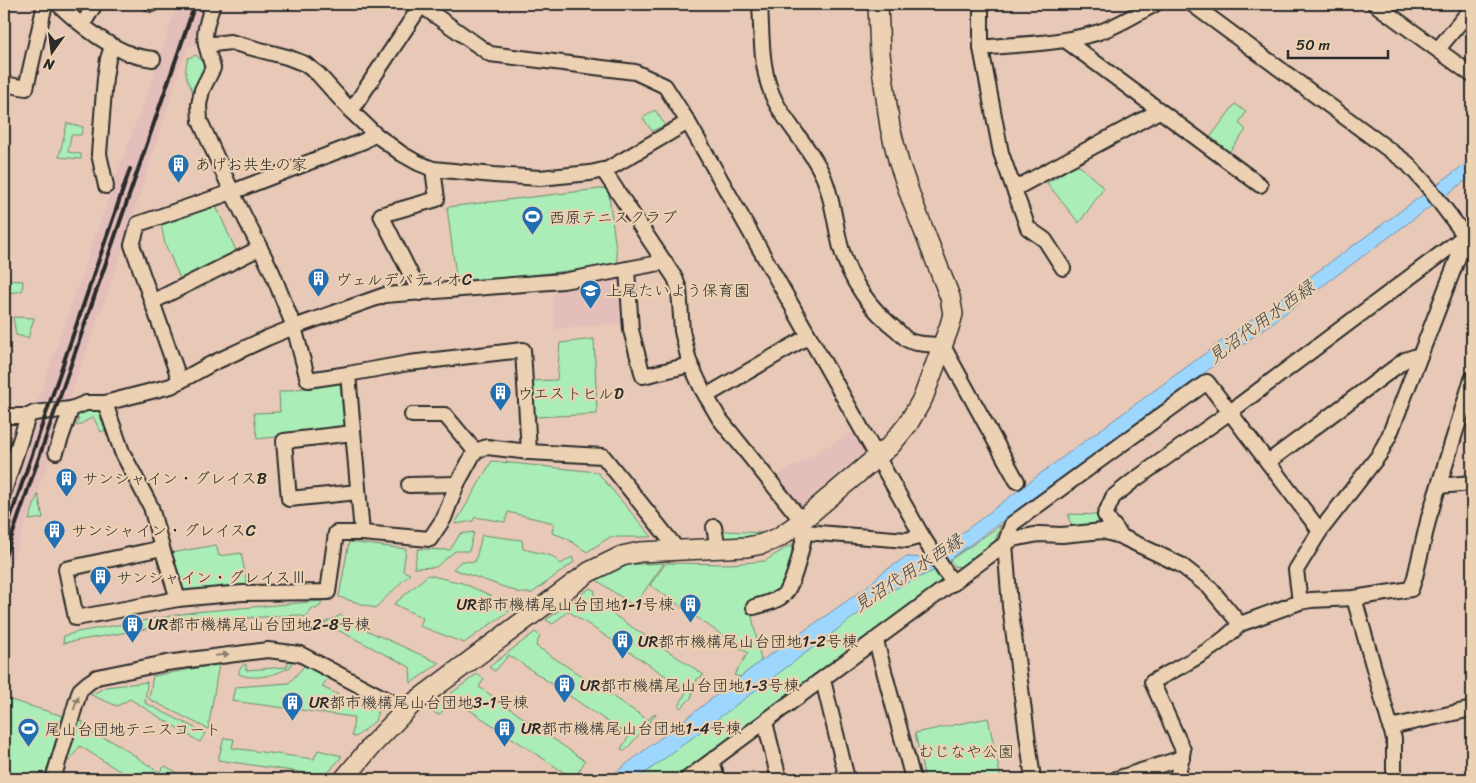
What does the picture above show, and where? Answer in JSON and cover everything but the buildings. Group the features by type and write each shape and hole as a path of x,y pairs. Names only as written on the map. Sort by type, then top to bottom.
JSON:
{"street":[{"path":"4,84 26,88 45,4"},
{"path":"58,4 112,46 134,56 153,59"},
{"path":"83,24 95,4"},
{"path":"213,4 204,29 206,45 213,68 202,90 199,104 200,121 232,192 272,272 294,327 308,380 409,363 523,350 529,452"},
{"path":"351,111 421,4 490,54 635,72 665,86 688,122 926,541 950,578"},
{"path":"760,4 766,78 775,101 814,158 824,178 841,247 850,273 866,300 884,320 911,342 943,346"},
{"path":"344,779 404,711 589,572 622,556 640,552 747,547 778,538 802,525 878,457 899,435 916,413 929,384 950,325 952,305 897,154 884,90 878,4"},
{"path":"980,4 981,48 1001,153 1028,228 1045,240 1063,268"},
{"path":"981,48 1064,40 1097,33 1124,22 1155,4"},
{"path":"1192,4 1407,163 1444,208 1469,232"},
{"path":"1375,4 1472,75"},
{"path":"1438,49 1472,8"},
{"path":"1064,40 1260,185"},
{"path":"206,45 230,42 287,57 305,64 318,74 351,111 375,134 402,154 433,169 540,178 590,173 608,169 688,122"},
{"path":"106,186 99,154 105,78 112,46"},
{"path":"1014,189 1160,111"},
{"path":"180,381 132,245 138,224 232,192 364,141 375,134"},
{"path":"420,292 381,215 437,199 433,169"},
{"path":"603,170 675,278 679,289 682,331 690,365 706,396 719,418 802,525 926,541"},
{"path":"1300,602 1296,570 1320,531 1379,455 1389,436 1469,232"},
{"path":"1120,536 1117,528 1108,521 1105,515 1113,498 1133,481 1230,412 1469,232"},
{"path":"152,302 260,248"},
{"path":"4,416 28,416 34,412 72,409 86,403 105,403 171,386 211,364 294,327 385,295 563,281 665,262"},
{"path":"626,270 630,330 643,376 690,365"},
{"path":"706,396 810,336"},
{"path":"943,346 1017,481"},
{"path":"1268,462 1405,360 1420,355"},
{"path":"348,374 362,533"},
{"path":"1177,779 1183,750 1152,682 1204,653 1229,636 1240,624 1300,602 1354,598 1411,589 1429,517 1472,379"},
{"path":"1033,779 1010,606 1005,544 1012,524 1207,382 1320,531"},
{"path":"105,403 122,452 151,507 178,599"},
{"path":"56,452 72,409"},
{"path":"412,415 445,415 474,451"},
{"path":"4,491 28,416"},
{"path":"353,433 284,441 289,499 358,492"},
{"path":"162,548 66,569 76,618 178,599 242,593 328,592 336,533 362,533 430,539 444,518 457,484 474,451 486,447 529,452 603,456 678,550"},
{"path":"1439,486 1472,483"},
{"path":"409,485 457,484"},
{"path":"754,607 779,598 786,592 798,561 802,525"},
{"path":"714,527 718,548"},
{"path":"687,779 876,640 950,578 1013,539 1039,534 1062,535 1103,531 1120,536 1181,565 1209,587 1240,624"},
{"path":"1354,598 1394,739 1394,779"},
{"path":"876,640 913,779"},
{"path":"53,779 80,690 97,676 166,662 268,650 300,654 393,703 404,711"},
{"path":"823,680 847,779"},
{"path":"1390,727 1472,709"},
{"path":"765,722 779,779"},
{"path":"1116,779 1182,758"},
{"path":"712,761 717,779"}],"shaded area":[{"path":"177,4 208,4 200,28 198,44 187,46 119,259 68,403 35,409 113,185 157,66"},
{"path":"616,278 621,281 624,323 555,329 553,296 557,288"},
{"path":"65,415 4,583 4,503 32,417"},
{"path":"853,432 864,452 799,507 777,476"}],"green space":[{"path":"196,55 205,65 203,68 206,71 194,94 188,80 186,68 188,58"},
{"path":"1235,104 1246,112 1239,123 1246,130 1229,152 1209,139"},
{"path":"655,110 665,125 652,131 643,118"},
{"path":"67,123 83,127 81,135 71,135 68,152 81,154 81,159 59,157"},
{"path":"1075,165 1081,167 1104,188 1079,223 1047,183"},
{"name":"西原テニスクラブ","path":"608,188 618,265 457,284 447,207"},
{"path":"215,204 238,255 182,283 165,244 161,224"},
{"path":"6,280 23,281 22,291 8,293"},
{"path":"13,317 34,318 28,338 16,335"},
{"path":"594,339 597,414 534,417 530,381 557,380 560,343"},
{"path":"340,382 345,429 257,439 254,413 280,412 279,392"},
{"path":"91,405 103,411 108,429 101,432 93,417 76,425 79,419 73,417 73,413"},
{"path":"492,461 597,472 652,537 610,537 587,552 566,538 552,533 554,523 508,512 505,522 475,517 473,521 455,524"},
{"path":"38,494 43,518 29,520"},
{"path":"1069,514 1099,515 1098,522 1110,526 1074,527 1069,520"},
{"path":"1001,525 994,544 962,567 954,566 950,560"},
{"path":"474,532 469,551 455,551 436,567 414,568 418,549 450,550 460,534"},
{"path":"721,532 764,534 722,540"},
{"path":"482,535 522,540 523,549 552,556 561,564 572,557 574,562 532,593 521,593 453,569 461,561 475,562"},
{"path":"349,542 406,549 403,571 410,574 375,608 339,597"},
{"path":"792,544 791,564 779,589 749,601 761,661 740,677 734,675 748,653 650,585 666,563 730,564 765,561"},
{"path":"216,545 219,556 241,553 248,588 185,593 181,589 171,553"},
{"path":"664,563 634,606 595,579 620,565"},
{"path":"937,569 950,586 687,779 637,779 886,592"},
{"path":"428,575 462,583 492,596 486,602 502,609 509,605 512,609 464,643 420,626 423,618 394,604"},
{"path":"590,588 595,591 593,601 704,675 697,679 691,698 681,708 679,706 687,690 568,611 553,624 546,620"},
{"path":"322,601 316,609 312,608 306,617 297,615 192,621 63,643 64,636 77,632 194,612"},
{"path":"341,615 366,630 439,663 411,683 410,667 324,623"},
{"path":"535,632 540,636 536,646 648,720 656,714 625,751 621,749 629,736 509,655 495,671 489,667"},
{"path":"288,661 292,661 290,667 272,675 251,677 239,674 239,670 244,664 246,665 246,670 287,667"},
{"path":"219,664 208,729 149,699 153,676"},
{"path":"305,665 328,677 322,687 370,710 379,708 375,721 356,737 352,736 354,717 232,701 235,687 289,683"},
{"path":"477,674 484,679 479,687 585,761 574,779 453,699 439,715 429,710"},
{"path":"147,682 145,703 205,733 200,742 130,699 117,706 91,695 106,687"},
{"name":"尾山台団地テニスコート","path":"4,698 63,716 44,779 4,779"},
{"name":"むじなや公園","path":"988,718 1001,779 925,779 915,733"},
{"path":"83,721 83,730 114,742 159,772 165,766 176,772 171,779 132,779 80,746 69,761 66,760 78,722"},
{"path":"224,738 234,739 232,748 314,759 318,750 342,756 323,779 306,779 306,773 218,760"}],"water":[{"path":"1472,159 1472,176 937,569 886,593 637,779 607,779 761,661 864,589 883,572 906,557 929,558 1052,465"}],"railway":[{"path":"4,559 195,4"},
{"path":"4,536 130,169"}],"place":[{"name":"あげお共生の家","path":"179,183"},
{"name":"西原テニスクラブ","path":"533,236"},
{"name":"ヴェルデパティオC","path":"319,298"},
{"name":"上尾たいよう保育園","path":"590,309"},
{"name":"ウエストヒルD","path":"501,412"},
{"name":"サンシャイン・グレイスB","path":"66,497"},
{"name":"サンシャイン・グレイスC","path":"55,549"},
{"name":"サンシャイン・グレイスⅢ","path":"100,596"},
{"name":"UR都市機構尾山台団地1-1号棟","path":"690,623"},
{"name":"UR都市機構尾山台団地2-8号棟","path":"132,643"},
{"name":"UR都市機構尾山台団地1-2号棟","path":"622,660"},
{"name":"UR都市機構尾山台団地1-3号棟","path":"564,704"},
{"name":"UR都市機構尾山台団地3-1号棟","path":"293,721"},
{"name":"UR都市機構尾山台団地1-4号棟","path":"505,747"},
{"name":"尾山台団地テニスコート","path":"29,748"}],"water label":[{"name":"見沼代用水西緑","path":"1261,322"},
{"name":"見沼代用水西縁","path":"908,573"}]}
